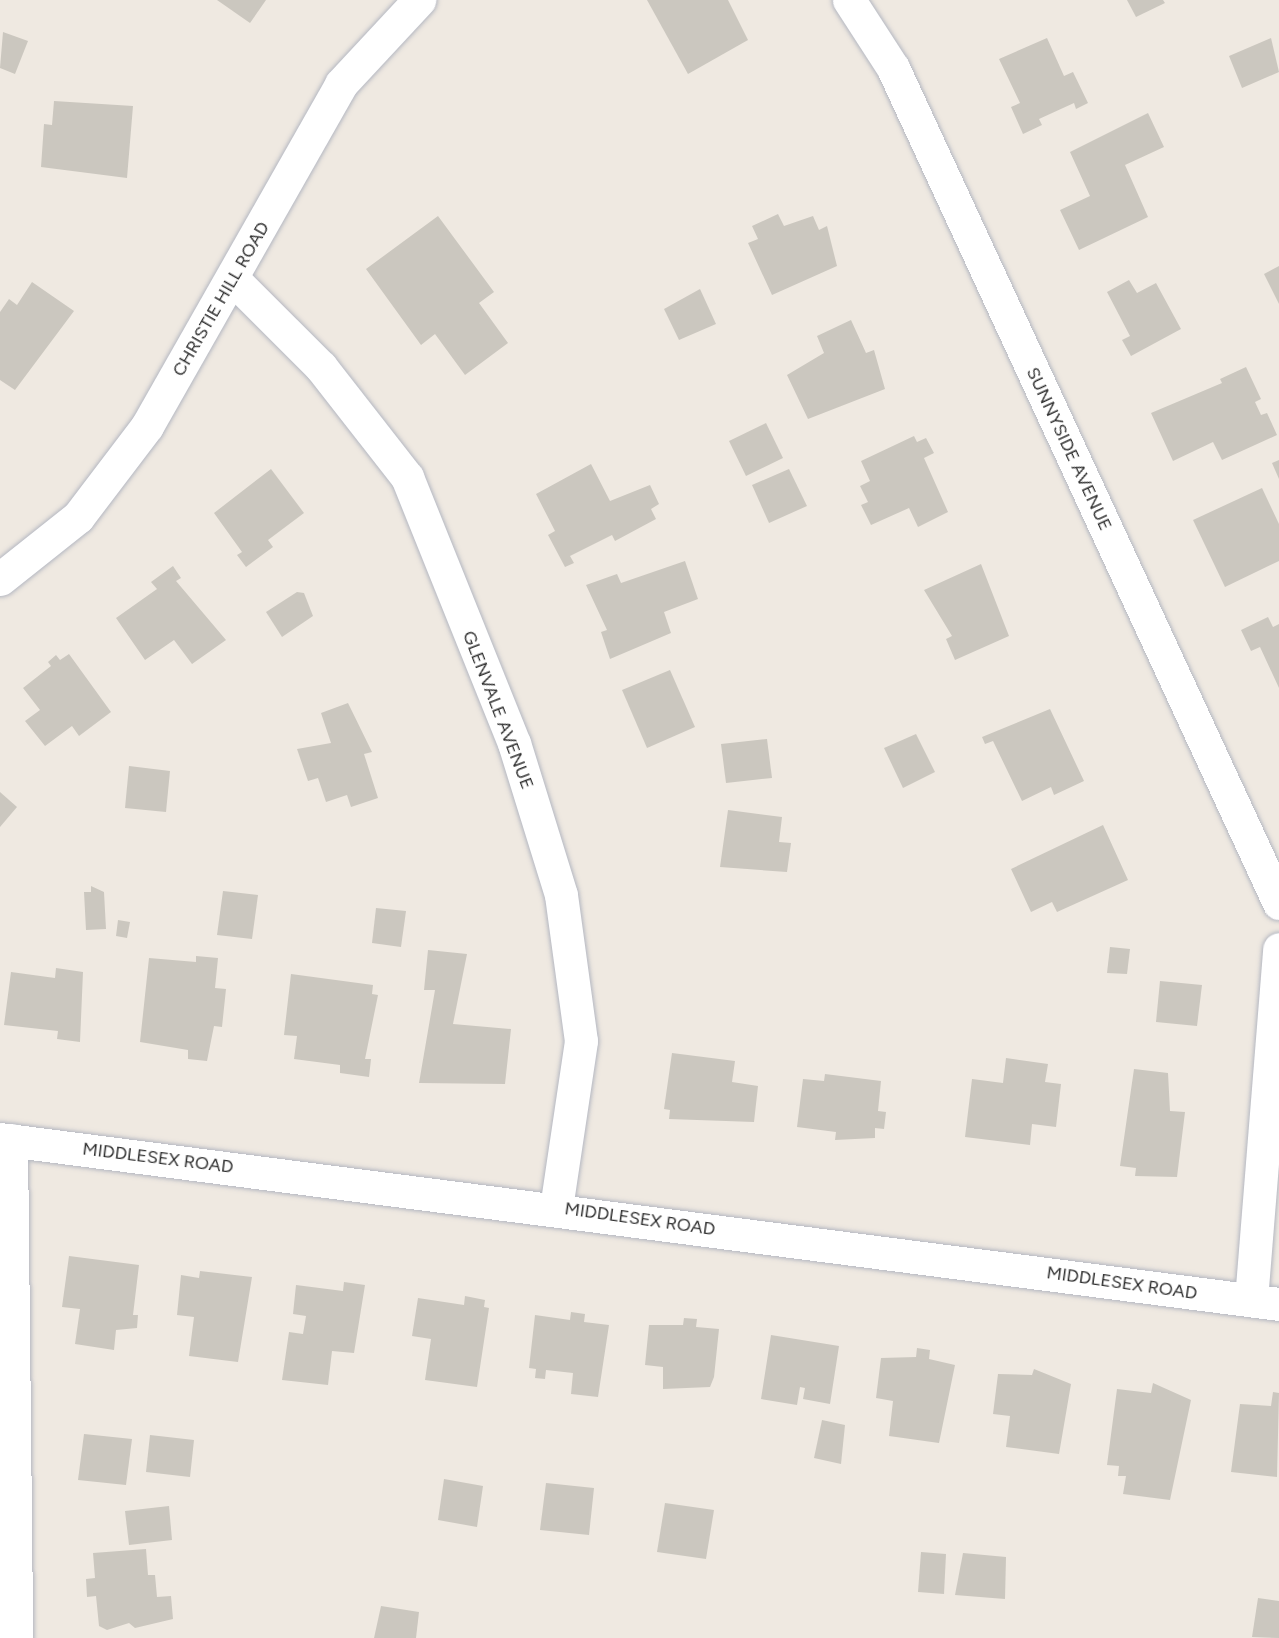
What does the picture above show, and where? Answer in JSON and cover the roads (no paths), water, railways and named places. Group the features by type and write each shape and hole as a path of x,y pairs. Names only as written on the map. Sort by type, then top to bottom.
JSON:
{"street":[{"name":"CHRISTIE HILL ROAD","path":"0,579 78,517 147,426 234,280 341,84 419,0"},
{"name":"SUNNYSIDE AVENUE","path":"849,0 893,68 1279,903"},
{"name":"GLENVALE AVENUE","path":"234,280 321,367 407,477 514,744 561,895 581,1041 556,1208"},
{"path":"1265,1302 1279,949"},
{"name":"MIDDLESEX ROAD","path":"5,1140 556,1208 1265,1302"},
{"path":"5,1140 16,1638"}]}
